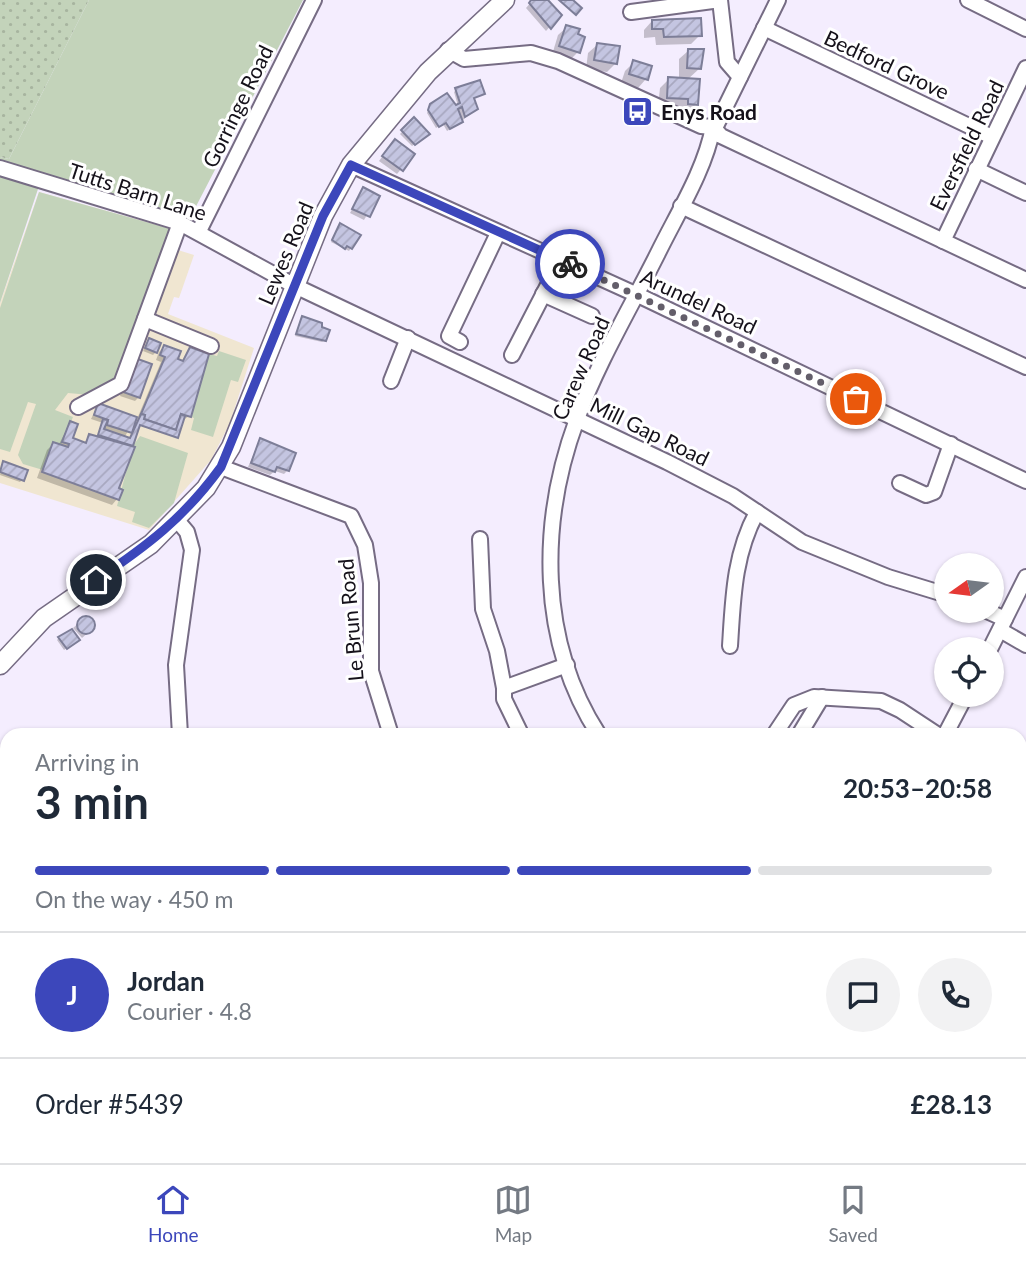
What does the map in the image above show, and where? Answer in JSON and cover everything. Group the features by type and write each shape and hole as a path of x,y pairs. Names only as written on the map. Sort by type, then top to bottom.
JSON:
{"main road":[{"name":"Lewes Road","path":"0,664 44,618 151,544 221,467 323,216 351,165 448,50 505,0"}],"street":[{"name":"Gorringe Road","path":"200,231 314,0"},
{"path":"631,12 720,0 727,62 740,77"},
{"name":"Carew Road","path":"595,728 567,665 557,631 550,584 551,528 560,476 578,418 681,206 713,127 778,0"},
{"path":"972,1 1026,29"},
{"name":"Bedford Grove","path":"764,28 992,137"},
{"path":"448,50 464,59 531,53 558,61 701,126 713,127 722,136 1026,280"},
{"name":"Eversfield Road","path":"943,241 1026,68"},
{"name":"Arundel Road","path":"351,165 636,295 1026,481"},
{"name":"Tutts Barn Lane","path":"0,168 200,231 258,268 295,286"},
{"path":"976,169 1026,193"},
{"path":"681,206 1026,367"},
{"path":"78,407 121,384 180,223"},
{"path":"460,342 449,335 498,233"},
{"path":"512,355 561,260"},
{"name":"Mill Gap Road","path":"295,286 667,461 757,512 802,542 888,577 934,591"},
{"path":"543,295 592,316"},
{"path":"145,319 211,346"},
{"path":"391,381 408,338"},
{"path":"900,483 926,495 934,492 951,444"},
{"name":"Le Brun Road","path":"221,467 351,516 365,545 371,583 371,671 389,728"},
{"path":"730,646 736,565 746,532 757,512"},
{"path":"176,519 187,532 192,550 176,665 180,728"},
{"path":"480,539 483,609 497,651 504,699 518,728"},
{"path":"996,637 1026,577"},
{"path":"1002,625 1026,645"},
{"path":"504,688 567,665"},
{"path":"779,728 794,705 818,697 881,701 927,728"},
{"path":"802,728 818,697"},
{"path":"949,728 960,707"}],"shaded area":[{"path":"39,192 171,229 165,246 194,255 179,298 174,297 168,314 254,348 230,423 211,460 149,530 0,483 0,303"}],"green space":[{"path":"0,0 89,0 9,159 0,157"},
{"path":"89,0 303,0 191,216 42,177 0,303 0,157 9,159"},
{"path":"39,192 171,229 115,382 90,395 68,393 55,410 73,417 61,445 52,442 43,470 23,464 18,455 36,404 28,402 10,452 0,449 0,308"},
{"path":"219,351 246,360 238,382 231,380 213,437 191,430 194,418 191,417 209,354 217,356"},
{"path":"140,436 188,453 174,503 149,528 132,522 135,512 117,506 133,446"}],"building":[{"path":"531,0 548,0 562,15 551,29 529,3"},
{"path":"559,0 573,0 582,8 576,15"},
{"path":"701,18 702,36 664,37 663,29 652,29 652,20"},
{"path":"566,25 580,29 578,34 585,37 580,53 559,46"},
{"path":"597,43 620,46 617,64 594,60"},
{"path":"688,49 704,49 701,69 687,68"},
{"path":"633,60 652,66 648,80 629,74"},
{"path":"668,77 700,79 698,105 688,104 688,99 667,98"},
{"path":"480,80 485,94 474,98 478,109 465,117 462,107 458,109 463,122 450,129 446,123 439,127 428,110 430,104 447,93 456,105 460,103 455,88"},
{"path":"414,117 430,134 415,145 401,130"},
{"path":"395,139 415,154 403,171 382,156"},
{"path":"363,187 380,196 370,217 352,209"},
{"path":"340,223 361,235 352,249 347,246 345,249 332,240"},
{"path":"302,316 322,323 322,327 330,330 326,341 296,334"},
{"path":"149,338 161,343 157,353 145,348"},
{"path":"164,345 181,351 178,359 183,361 190,347 209,354 191,417 181,414 176,430 144,419 145,415 141,414 165,357 160,355"},
{"path":"135,358 152,364 140,398 123,392"},
{"path":"98,403 137,417 132,433 107,425 108,420 94,415"},
{"path":"141,414 145,415 144,419 176,430 181,414 185,416 178,438 140,425 133,446 98,435 103,419 108,420 104,429 130,438"},
{"path":"70,421 78,424 73,438 86,443 89,434 135,447 119,488 123,490 119,500 42,472 53,442 68,447 69,444 62,442"},
{"path":"260,438 296,453 289,471 277,467 275,472 251,463"},
{"path":"3,461 28,470 24,481 0,472"},
{"path":"82,616 90,616 95,625 93,632 82,634 77,629 77,621"},
{"path":"72,629 80,640 67,649 58,637"}],"way so far":[{"path":"570,264 856,399"}],"place":[{"name":"Enys Road","path":"638,111"}],"route":[{"path":"96,580 151,544 195,501 221,467 232,447 323,216 351,165 570,264"}]}
